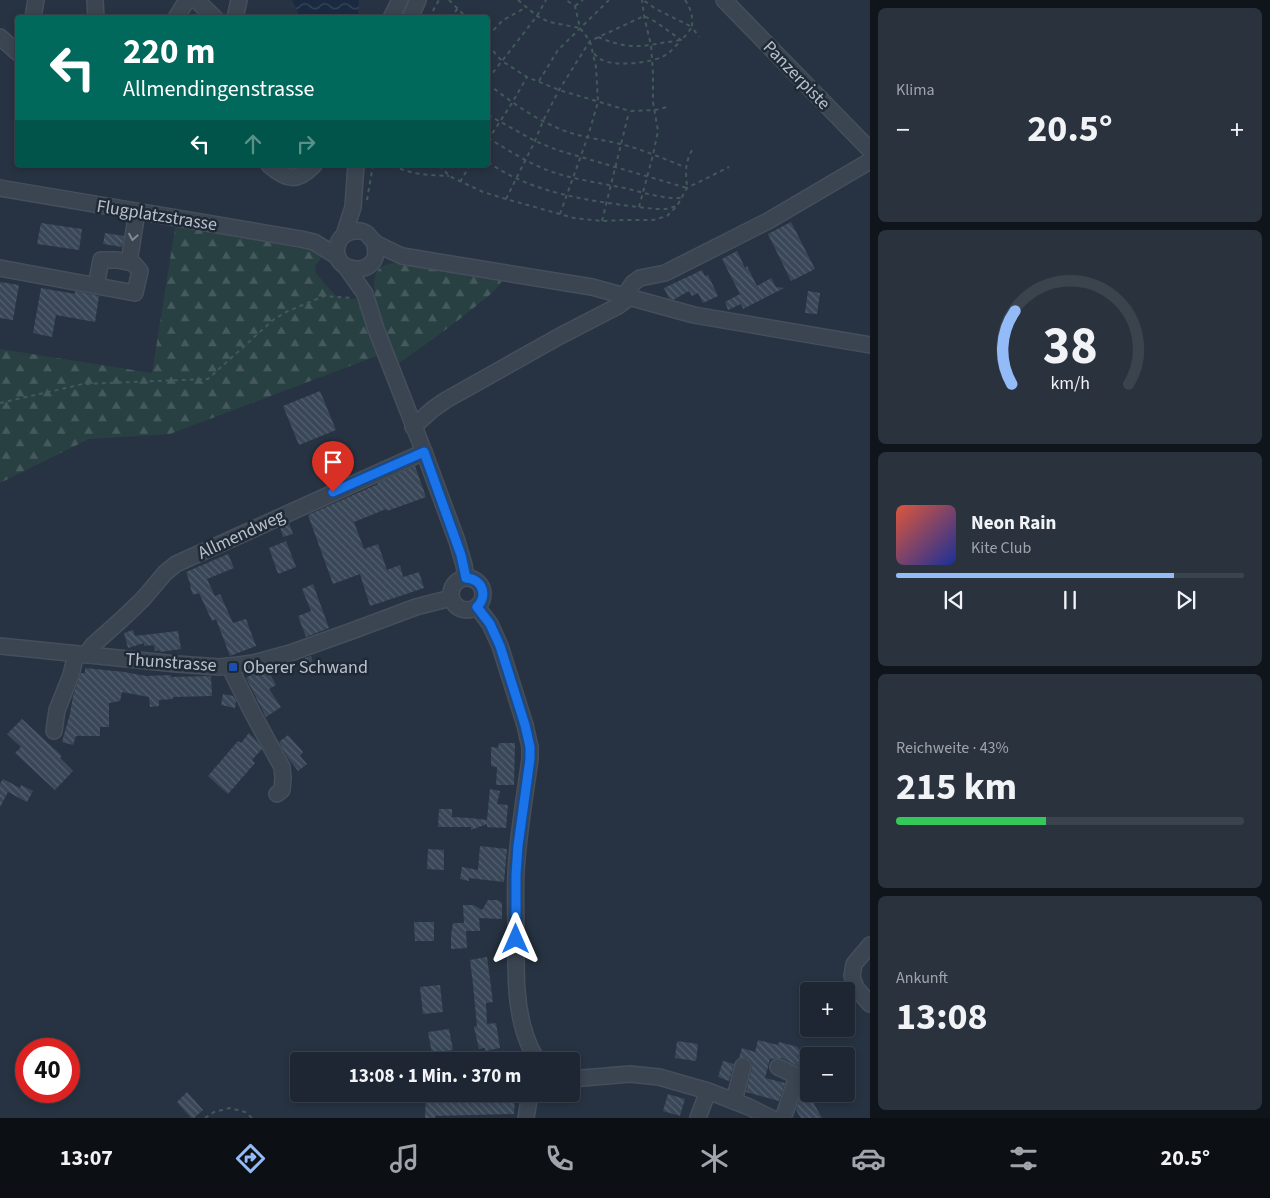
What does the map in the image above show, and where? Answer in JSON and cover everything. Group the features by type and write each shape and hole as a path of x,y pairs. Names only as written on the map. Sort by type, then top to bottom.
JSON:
{"street":[{"path":"34,15 36,0"},
{"path":"95,0 96,15"},
{"path":"178,15 187,0"},
{"path":"196,0 212,15"},
{"path":"236,15 239,0"},
{"path":"393,15 400,0"},
{"path":"411,15 418,0"},
{"name":"Panzerpiste","path":"724,0 870,150"},
{"path":"0,36 15,50"},
{"path":"413,427 446,400 567,332 618,306 627,296 633,283 640,278 665,273 759,225 870,161"},
{"path":"271,167 281,175 290,177 308,172 312,167"},
{"path":"356,167 353,207 337,247 342,262 365,294 376,329 424,452 461,555 466,578"},
{"name":"Flugplatzstrasse","path":"0,188 314,242 343,236"},
{"path":"353,207 357,221 369,237 376,252 369,264 365,294"},
{"path":"129,262 137,212"},
{"path":"343,236 353,231 369,237 402,256 592,287 694,315 870,345"},
{"name":"Flugplatzstrasse","path":"314,242 342,262"},
{"path":"342,262 353,269 359,270 369,264 402,256"},
{"path":"0,268 96,286 135,293 140,271 133,263 101,260 96,286"},
{"name":"Allmendweg","path":"81,655 143,599 170,568 324,496 424,452"},
{"path":"466,578 476,580 484,593 477,607 472,610 457,607 451,598 452,587 460,579 466,578"},
{"name":"Thunstrasse","path":"0,646 184,665 229,666 253,663 290,653 416,607 451,598"},
{"path":"477,607 490,624 500,646 530,747 516,874 516,982 521,1022 533,1052"},
{"path":"54,731 57,710 81,655"},
{"path":"229,666 282,766 282,790 277,794"},
{"path":"870,945 854,964 852,976 856,988 870,1004"},
{"path":"734,1101 743,1066"},
{"path":"778,1067 797,1076 782,1118"},
{"path":"580,1078 630,1074 659,1077 708,1091 771,1118"},
{"path":"698,1118 708,1091"},
{"path":"526,1118 529,1102"}],"path":[{"path":"430,15 438,0"},
{"path":"449,0 464,15"},
{"path":"518,0 537,16 549,22 580,28"},
{"path":"490,76 537,16 546,0"},
{"path":"560,214 598,102 597,77 590,41 580,28 575,6 566,0"},
{"path":"575,6 583,0"},
{"path":"539,82 558,50 609,0"},
{"path":"639,207 658,131 652,93 651,45 642,0"},
{"path":"642,0 692,27 699,37"},
{"path":"592,52 602,60 614,63 634,63 666,55 692,27 693,17 690,7 685,0"},
{"path":"452,15 458,8"},
{"path":"490,34 503,20 526,8"},
{"path":"506,199 543,121 590,41 644,16"},
{"path":"644,16 681,40"},
{"path":"598,37 611,43 636,47 681,40"},
{"path":"490,47 502,61 527,77 560,90 630,111 667,108"},
{"path":"490,136 527,77"},
{"path":"490,86 512,102 560,129 622,144 685,167"},
{"path":"602,221 630,111"},
{"path":"490,116 535,141 580,157 687,188"},
{"path":"490,140 547,170 573,178 643,192 663,198 681,198"},
{"path":"687,188 685,167 693,148"},
{"path":"490,163 517,178 567,196 639,207 666,209 677,206"},
{"path":"368,200 373,167"},
{"path":"396,167 400,170 422,174 449,176"},
{"path":"442,167 449,176 483,192 574,218 602,221 660,219 667,216 677,206 687,188 728,167"},
{"path":"460,182 469,167"},
{"path":"0,403 83,384 208,379 273,320 286,312 324,296 353,298 365,294"},
{"path":"205,1118 214,1112 230,1108 245,1112 252,1118"}],"green space":[{"path":"176,222 316,248 321,254 321,258 315,266 316,273 338,298 360,298 379,355 170,434 89,439 0,483 0,349 152,373"},
{"path":"401,262 503,278 499,286 488,296 448,328 399,363 380,315 374,288 375,277 381,267"}],"water":[{"path":"292,0 359,0 358,15 299,15"}],"building":[{"path":"791,222 815,269 791,281 768,234"},
{"path":"41,223 82,229 79,250 37,244"},
{"path":"105,233 124,236 122,247 103,244"},
{"path":"737,251 757,286 771,278 776,287 784,288 743,309 741,304 728,310 725,302 740,294 722,259"},
{"path":"702,270 705,276 708,275 718,296 703,303 698,293 692,296 689,291 673,300 669,298 664,288"},
{"path":"0,282 19,285 13,320 0,318"},
{"path":"41,288 75,294 75,291 99,296 95,322 56,315 52,337 33,333"},
{"path":"808,291 820,293 817,314 805,313"},
{"path":"320,391 336,430 299,445 283,406"},
{"path":"415,466 426,497 387,511 386,509 354,522 364,549 378,544 387,570 400,565 403,577 419,572 424,588 370,606 360,574 333,584 308,515"},
{"path":"289,523 293,534 283,537 280,527"},
{"path":"286,541 296,567 278,574 269,548"},
{"path":"228,554 234,568 207,579 215,596 220,594 233,623 246,619 256,646 230,656 216,619 212,621 199,593 193,595 186,572"},
{"path":"313,584 329,628 306,637 298,616 311,611 302,589"},
{"path":"133,630 135,636 178,631 181,649 160,652 159,650 155,651 154,645 144,646 144,643 128,648 124,633"},
{"path":"311,656 313,663 304,666 302,659"},
{"path":"85,668 146,676 211,676 212,696 173,697 173,699 159,700 159,706 150,707 149,697 122,692 120,701 109,703 109,727 100,727 100,736 76,736 73,745 62,742 73,696 81,673 85,673"},
{"path":"267,669 276,685 269,689 281,707 266,717 246,678 258,671"},
{"path":"223,694 233,696 236,701 235,708 221,705"},
{"path":"22,719 62,756 60,758 73,771 55,790 15,753 21,747 7,734"},
{"path":"249,733 262,749 252,760 255,763 228,794 208,776 238,741 241,743"},
{"path":"288,735 303,752 300,756 307,764 298,771 279,742"},
{"path":"499,743 515,743 514,785 496,785 497,767 491,766 491,747 498,748"},
{"path":"3,779 20,788 21,785 33,791 27,802 8,792 0,807 0,784"},
{"path":"490,789 500,791 497,804 508,805 506,828 487,827 487,824 471,830 471,827 438,827 439,809 452,809 452,817 487,820"},
{"path":"480,846 507,849 504,882 469,878 469,881 460,879 462,867 478,870"},
{"path":"428,849 444,850 444,870 427,869"},
{"path":"488,900 498,900 502,903 502,919 479,918 480,931 466,931 467,948 451,949 453,923 464,923 463,905 473,905 482,910"},
{"path":"414,922 434,922 434,941 415,941"},
{"path":"487,957 493,1002 486,1003 487,1024 496,1023 500,1048 485,1051 485,1048 479,1049 474,1027 477,1026 470,960"},
{"path":"440,985 443,1012 423,1014 420,987"},
{"path":"449,1029 453,1050 432,1052 428,1032"},
{"path":"758,1040 778,1045 779,1042 800,1049 800,1067 782,1058 770,1059 765,1078 785,1083 779,1101 746,1092 752,1064 746,1057 739,1058 742,1048 755,1052"},
{"path":"677,1041 698,1044 696,1061 675,1058"},
{"path":"723,1061 734,1064 729,1081 718,1077"},
{"path":"187,1092 203,1110 194,1118 191,1118 177,1102"},
{"path":"668,1094 685,1099 680,1116 663,1111"},
{"path":"800,1096 800,1102 817,1102 814,1104 822,1118 801,1118 796,1110"},
{"path":"426,1102 515,1102 514,1114 435,1116 435,1118 425,1118"}],"place":[{"name":"Oberer Schwand","path":"233,667"}],"route":[{"path":"333,492 424,452 461,555 466,578 476,580 482,588 483,598 477,607 490,624 500,646 530,747 518,846 516,939"}]}
